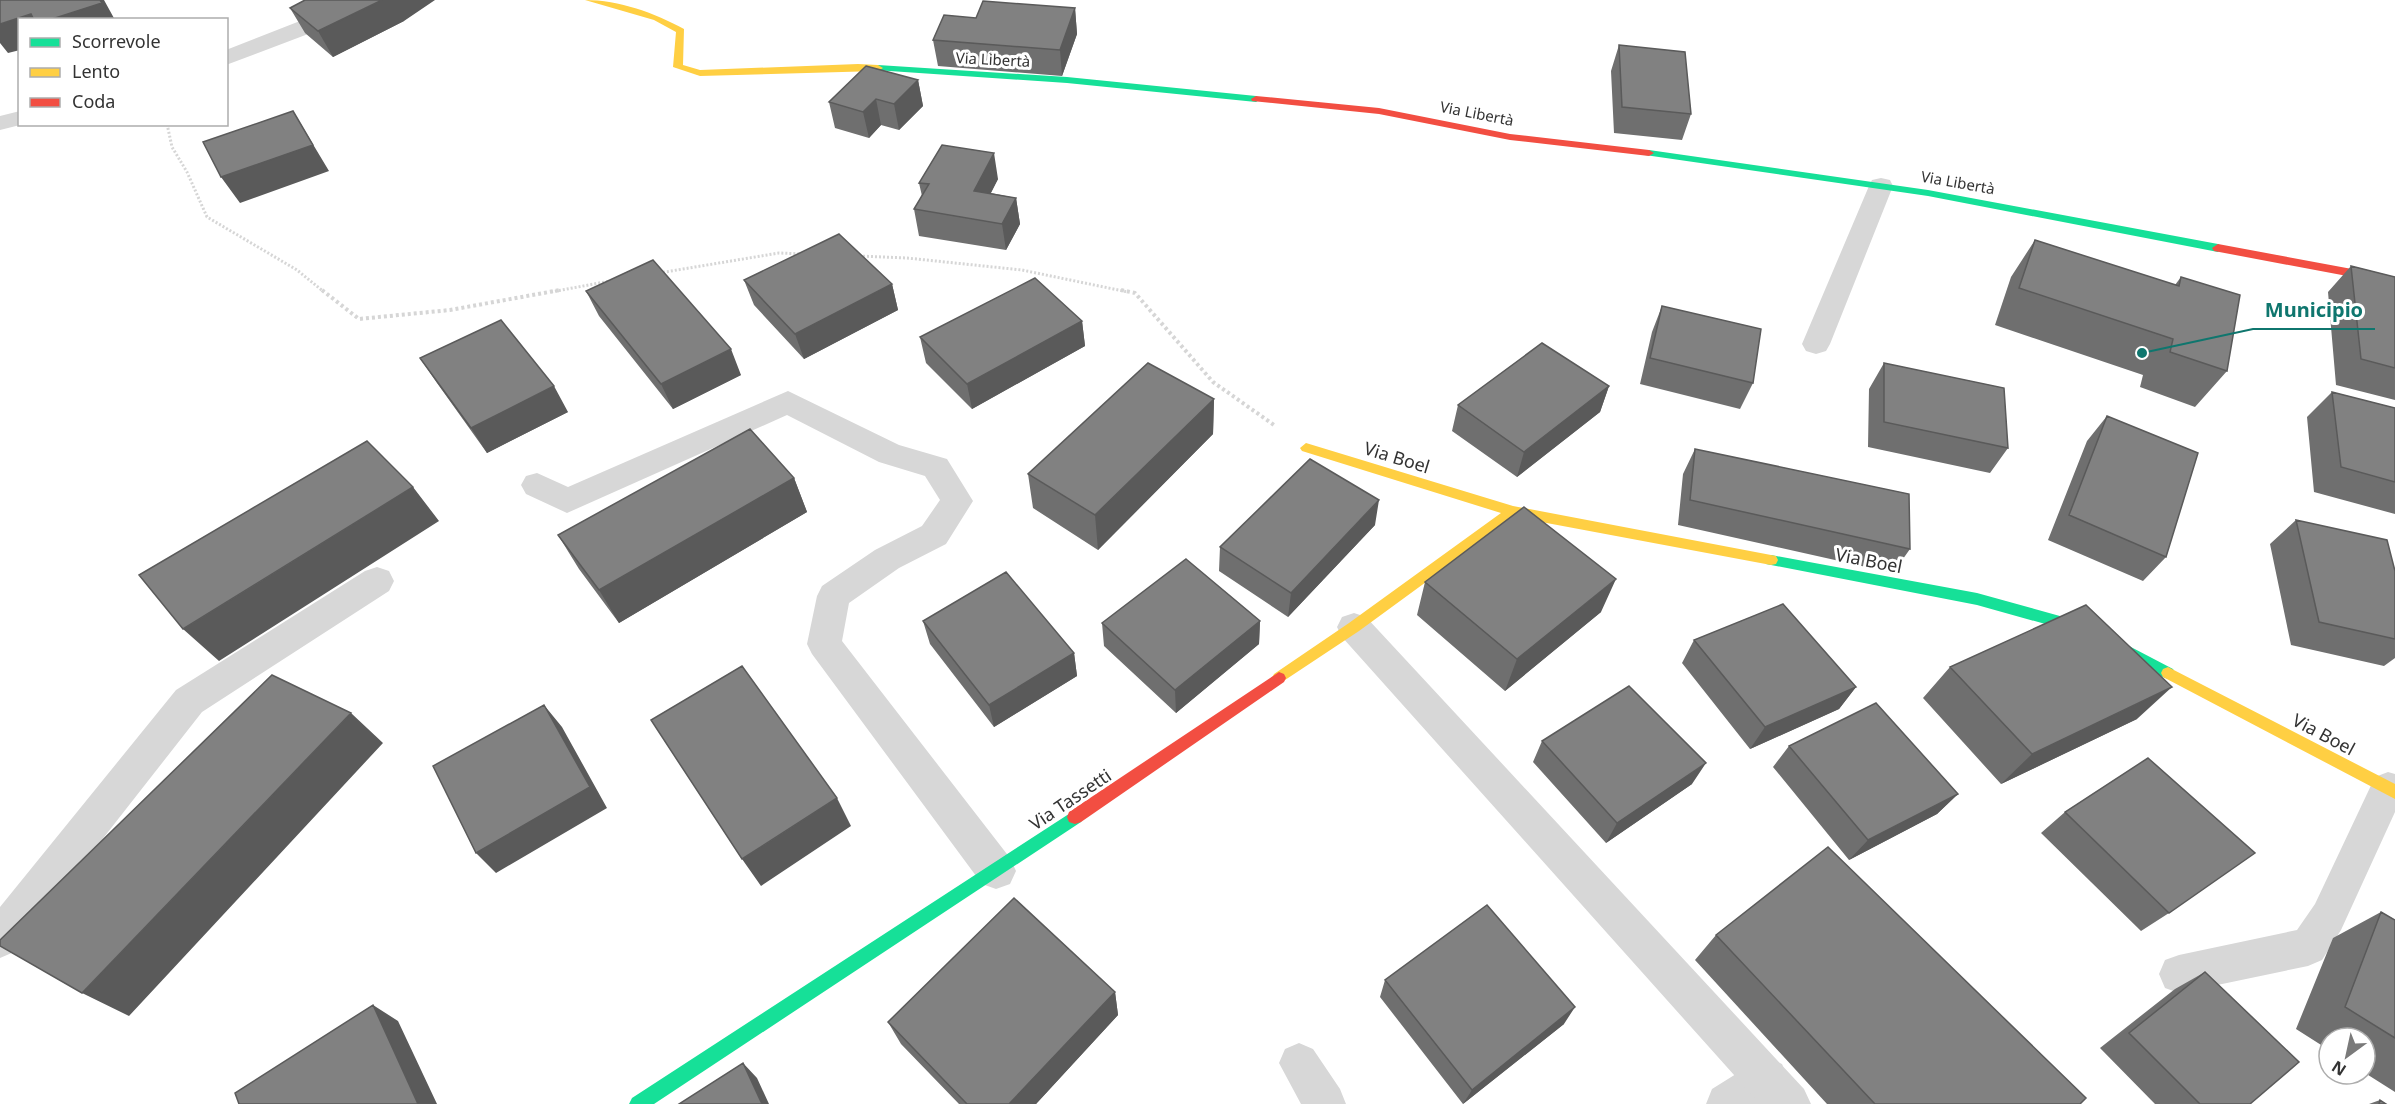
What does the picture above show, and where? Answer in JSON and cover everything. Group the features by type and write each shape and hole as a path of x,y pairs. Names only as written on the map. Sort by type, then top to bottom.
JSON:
{"street":[{"path":"228,57 308,26 355,0"},
{"name":"Via Libertà","path":"590,0 657,18 681,31 678,67 700,73 794,72 858,67 1067,80 1379,111 1509,137 1620,149 1881,186 2395,281"},
{"path":"0,123 18,118"},
{"path":"537,485 567,501 788,402 890,454 936,467 957,501 934,535 886,559 834,596 824,644 996,871"},
{"name":"Via Boel","path":"1306,448 1514,511 1977,599 2085,629 2391,790"},
{"name":"Via Tassetti","path":"638,1104 996,871 1354,627 1514,511"},
{"path":"0,938 189,701 377,581"},
{"path":"1354,627 1778,1091"}],"lane":[{"path":"1816,344 1881,186"},
{"path":"2179,974 2308,947 2328,917 2391,790"},
{"path":"1299,1063 1325,1104"},
{"path":"1727,1104 1778,1091"}],"path":[{"path":"168,126 172,147 187,172 207,217 297,270 359,319 450,310 620,279"},
{"path":"654,274 778,253 813,254"},
{"path":"849,256 907,258 1022,270 1135,293 1213,382 1306,448"}],"building":[{"path":"0,0 100,0 102,3 55,18 33,18 31,14 0,24"},
{"path":"305,0 382,0 318,31 290,8"},
{"path":"983,1 1075,8 1060,50 933,40 944,15 976,18"},
{"path":"1619,45 1685,52 1691,114 1622,107"},
{"path":"866,66 918,80 894,104 876,99 863,112 829,102"},
{"path":"293,111 313,145 221,177 203,142"},
{"path":"942,145 994,153 974,191 1016,198 1002,224 914,209 929,184 919,183"},
{"path":"839,234 892,284 795,334 744,280"},
{"path":"2035,240 2179,286 2181,277 2240,295 2227,371 2170,352 2173,339 2019,288"},
{"path":"653,260 731,349 661,384 586,291"},
{"path":"2351,266 2395,277 2395,368 2361,359"},
{"path":"1035,278 1082,321 967,384 920,337"},
{"path":"1662,306 1761,329 1753,383 1650,358"},
{"path":"501,320 554,386 471,428 420,358"},
{"path":"1542,343 1609,386 1524,452 1458,405"},
{"path":"1148,363 1214,399 1095,515 1028,474"},
{"path":"1884,363 2004,388 2008,448 1884,422"},
{"path":"2332,392 2395,408 2395,482 2341,467"},
{"path":"2107,416 2198,453 2166,557 2069,515"},
{"path":"750,429 794,478 599,590 558,535"},
{"path":"367,441 413,487 183,629 139,575"},
{"path":"1695,449 1909,494 1910,549 1690,500"},
{"path":"1310,459 1379,500 1291,593 1220,547"},
{"path":"1524,507 1616,579 1517,659 1425,582"},
{"path":"2296,520 2387,540 2395,571 2395,639 2319,622"},
{"path":"1186,559 1260,621 1175,690 1102,623"},
{"path":"1006,572 1074,653 989,705 923,621"},
{"path":"1783,604 1856,687 1765,727 1694,640"},
{"path":"2086,605 2172,687 2032,754 1950,667"},
{"path":"742,666 837,798 742,859 651,720"},
{"path":"272,675 351,713 82,993 0,946 0,940"},
{"path":"1629,686 1706,763 1617,823 1542,741"},
{"path":"1876,703 1958,794 1868,840 1789,746"},
{"path":"544,705 590,787 476,853 433,766"},
{"path":"2148,758 2255,853 2169,913 2065,812"},
{"path":"1828,847 2086,1098 2080,1104 1875,1104 1716,935"},
{"path":"1014,898 1115,992 1009,1104 967,1104 888,1022"},
{"path":"1487,905 1575,1007 1472,1090 1385,980"},
{"path":"2381,912 2395,920 2395,1038 2345,1007"},
{"path":"2205,972 2299,1062 2250,1104 2200,1104 2129,1033"},
{"path":"373,1005 418,1104 239,1104 235,1093"},
{"path":"743,1063 762,1104 679,1104"}],"traffic: fast":[{"path":"878,68 1067,80 1256,99"},
{"path":"1649,153 1928,193 2218,248"},
{"path":"1771,560 1977,599 2085,629 2168,673"},
{"path":"638,1104 1075,817"}],"traffic: slow":[{"path":"590,0 657,18 681,31 678,67 700,73 878,68"},
{"path":"1306,448 1513,511 1771,560"},
{"path":"1279,678 1354,627 1513,511"},
{"path":"2168,673 2395,792"}],"traffic: jam":[{"path":"1256,99 1379,111 1510,137 1649,153"},
{"path":"2218,248 2395,281"},
{"path":"1075,817 1279,678"}],"place":[{"name":"Municipio","path":"2142,353"}]}
